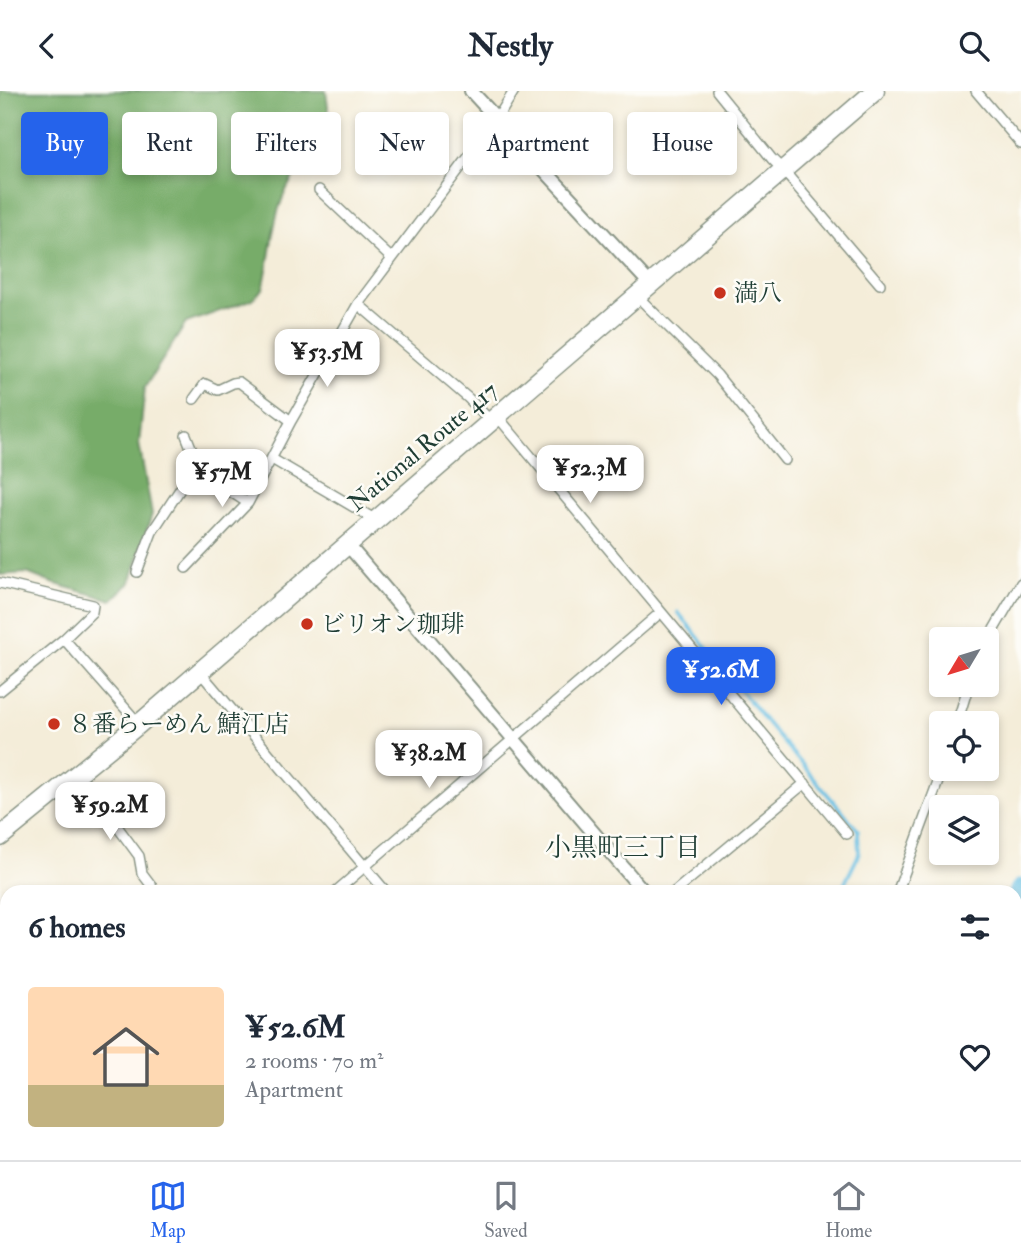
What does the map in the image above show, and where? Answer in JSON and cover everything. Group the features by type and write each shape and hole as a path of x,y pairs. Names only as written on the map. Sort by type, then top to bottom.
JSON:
{"highway":[{"name":"National Route 417","path":"0,837 71,782 875,91"}],"street":[{"path":"471,91 491,112"},
{"path":"501,112 514,91"},
{"path":"717,91 880,284"},
{"path":"976,91 1021,144"},
{"path":"186,568 248,503 290,421 358,304 463,163"},
{"path":"546,175 717,375 785,460"},
{"path":"319,190 391,258"},
{"path":"358,304 495,419 848,834"},
{"path":"194,399 205,384 218,390 239,382 290,421"},
{"path":"137,572 152,532 194,468 196,460 186,435"},
{"path":"272,459 376,520"},
{"path":"194,468 248,503"},
{"path":"347,544 638,885"},
{"path":"0,583 93,605 92,612 64,639 0,691"},
{"path":"995,627 1021,583"},
{"path":"343,885 660,613"},
{"path":"64,639 139,724"},
{"path":"200,671 380,885"},
{"path":"900,885 938,781"},
{"path":"71,782 108,814 139,856 142,873 151,885"},
{"path":"683,885 805,783"}],"green space":[{"path":"0,91 326,91 329,112 231,112 231,175 295,175 278,211 263,289 251,300 186,323 145,387 139,444 152,514 130,583 112,600 27,573 0,575"}],"waterway":[{"path":"678,612 771,728 858,830 859,854 844,885"}],"place":[{"name":"満八","path":"720,293"},
{"name":"ビリオン珈琲","path":"307,624"},
{"name":"８番らーめん 鯖江店","path":"54,724"}],"district":[{"name":"小黒町三丁目","path":"623,848"}]}
